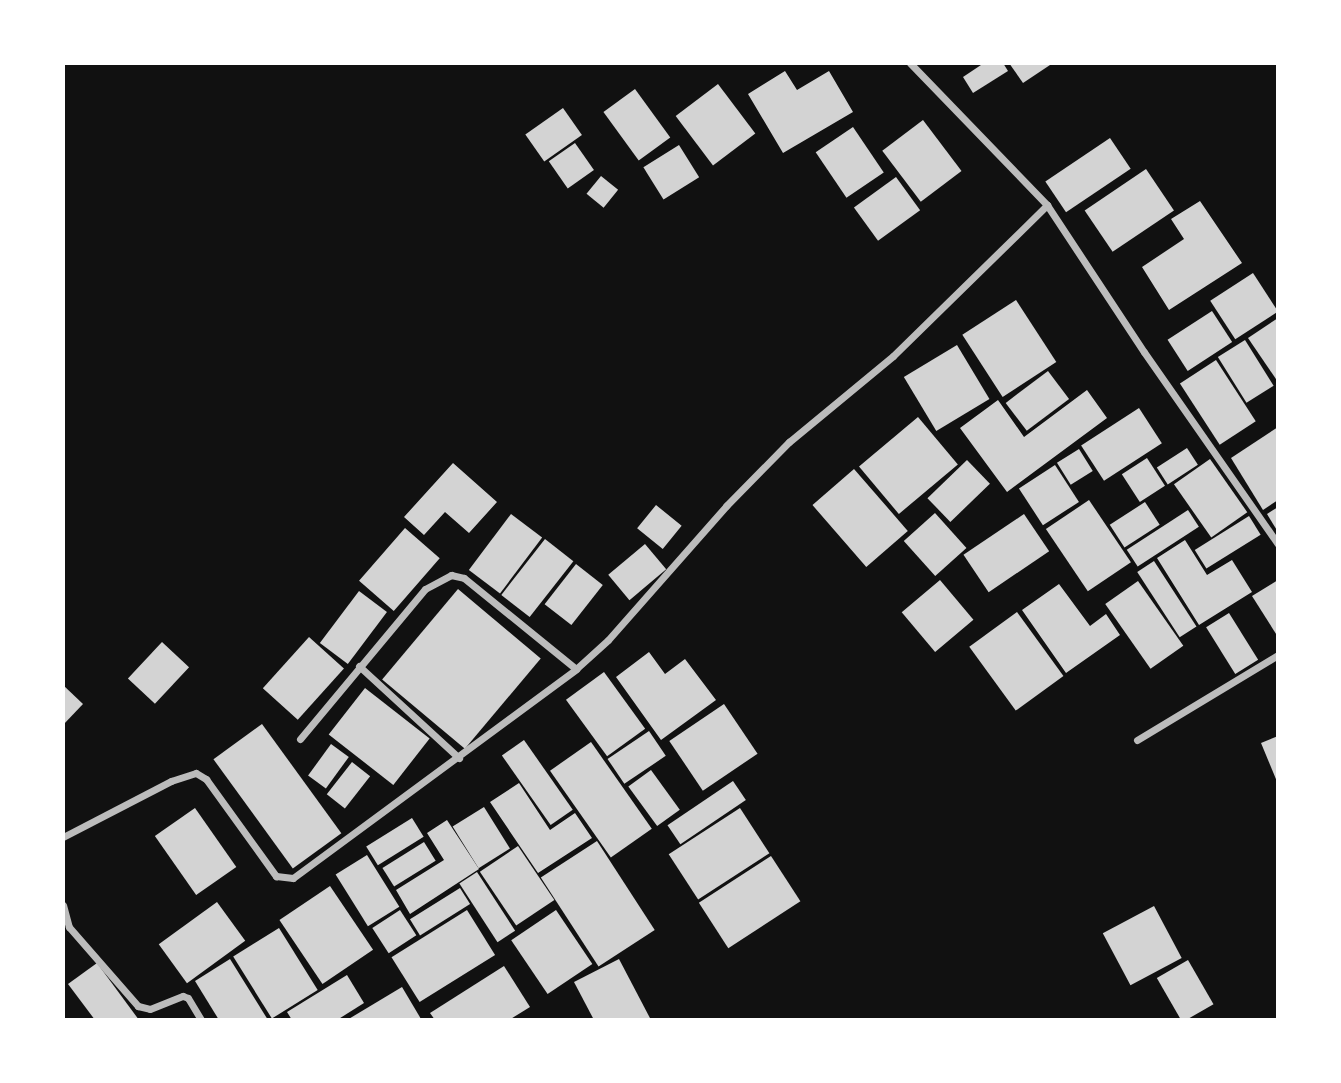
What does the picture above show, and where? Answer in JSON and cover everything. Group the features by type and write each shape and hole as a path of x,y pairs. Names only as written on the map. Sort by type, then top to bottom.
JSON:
{"street":[{"path":"910,63 1047,205 1144,352 1278,544"},
{"path":"63,837 171,781 196,773 206,779 276,876 293,878 576,669 608,640 726,506 789,442 893,356 1047,205"},
{"path":"300,738 425,589 451,575 464,578 576,669"},
{"path":"1137,740 1278,655"},
{"path":"359,666 459,758"},
{"path":"63,905 69,927 138,1006 149,1009 183,996 201,1020"}],"building":[{"path":"984,63 1003,63 1008,71 973,93 963,77"},
{"path":"1009,63 1053,63 1023,83"},
{"path":"785,71 797,90 829,71 853,112 783,153 748,94"},
{"path":"718,84 755,134 713,165 676,116"},
{"path":"635,89 670,138 639,160 603,112"},
{"path":"563,108 582,135 544,161 525,134"},
{"path":"923,120 962,171 921,202 882,151"},
{"path":"853,127 884,173 846,198 816,152"},
{"path":"1110,138 1131,169 1066,212 1045,182"},
{"path":"575,143 594,170 568,188 549,161"},
{"path":"679,145 699,177 664,199 643,167"},
{"path":"1146,169 1174,210 1113,252 1085,210"},
{"path":"601,176 618,190 604,208 587,194"},
{"path":"896,177 920,210 878,241 854,208"},
{"path":"1200,201 1242,263 1169,310 1142,267 1184,239 1171,219"},
{"path":"1253,273 1278,312 1235,339 1210,301"},
{"path":"1016,300 1056,362 1003,397 962,335"},
{"path":"1212,311 1232,342 1188,371 1168,340"},
{"path":"1278,318 1278,382 1248,338"},
{"path":"1245,340 1274,386 1246,403 1218,357"},
{"path":"957,345 989,399 936,431 904,377"},
{"path":"1216,360 1256,421 1220,445 1180,383"},
{"path":"1048,371 1069,399 1027,431 1006,403"},
{"path":"1087,390 1107,418 1007,492 960,428 998,400 1024,437"},
{"path":"1139,408 1162,443 1104,481 1081,446"},
{"path":"918,417 958,464 899,514 859,466"},
{"path":"1278,427 1278,500 1263,510 1231,458"},
{"path":"1187,448 1198,465 1168,484 1157,468"},
{"path":"1079,449 1093,471 1071,485 1057,463"},
{"path":"1147,458 1165,486 1140,502 1122,474"},
{"path":"1210,459 1247,512 1211,537 1174,484"},
{"path":"967,460 990,484 950,522 927,498"},
{"path":"453,463 497,502 469,533 445,512 424,535 404,517"},
{"path":"1055,465 1079,502 1043,525 1019,488"},
{"path":"854,469 908,531 866,567 812,505"},
{"path":"1089,500 1131,562 1088,591 1046,529"},
{"path":"1145,502 1160,525 1124,548 1110,525"},
{"path":"656,505 682,526 663,549 637,528"},
{"path":"1278,507 1278,532 1267,514"},
{"path":"1188,510 1199,527 1138,567 1127,550"},
{"path":"935,513 966,548 935,576 904,541"},
{"path":"511,514 542,537 500,593 469,570"},
{"path":"1024,514 1049,551 989,592 963,555"},
{"path":"1249,516 1261,535 1206,569 1195,550"},
{"path":"405,528 440,558 394,611 359,581"},
{"path":"545,539 573,561 530,617 501,595"},
{"path":"1185,540 1207,575 1232,560 1252,592 1199,625 1157,558"},
{"path":"645,544 666,569 629,600 608,575"},
{"path":"1154,561 1196,626 1180,637 1137,572"},
{"path":"576,564 603,585 571,625 545,604"},
{"path":"940,580 973,620 935,652 902,612"},
{"path":"1278,580 1278,637 1252,596"},
{"path":"1138,581 1183,646 1151,669 1105,604"},
{"path":"1059,584 1090,626 1106,614 1120,635 1066,673 1022,610"},
{"path":"458,589 541,658 465,749 382,679"},
{"path":"359,591 387,612 348,664 320,643"},
{"path":"1017,612 1063,676 1016,711 969,647"},
{"path":"1229,613 1258,660 1235,674 1206,627"},
{"path":"309,637 344,668 298,720 263,688"},
{"path":"162,642 189,667 155,704 128,679"},
{"path":"649,652 665,674 685,659 716,700 661,740 616,677"},
{"path":"604,672 645,729 607,756 566,700"},
{"path":"63,685 83,704 63,725"},
{"path":"365,688 430,738 393,785 329,734"},
{"path":"724,704 758,754 703,791 669,741"},
{"path":"262,724 341,833 293,868 213,759"},
{"path":"649,731 666,756 624,784 608,759"},
{"path":"1278,736 1278,784 1261,743"},
{"path":"524,740 573,810 551,825 502,755"},
{"path":"591,742 652,829 611,858 550,771"},
{"path":"331,744 349,757 326,788 308,776"},
{"path":"352,762 370,776 345,808 327,794"},
{"path":"651,770 680,810 657,826 628,786"},
{"path":"733,781 746,800 680,844 668,825"},
{"path":"519,783 550,830 575,813 592,838 538,873 490,802"},
{"path":"484,807 510,849 479,868 453,827"},
{"path":"195,808 236,867 196,895 155,836"},
{"path":"740,808 769,853 698,900 669,854"},
{"path":"412,818 424,837 378,865 366,847"},
{"path":"447,820 479,869 410,914 396,890 444,860 427,833"},
{"path":"597,841 655,930 599,966 541,877"},
{"path":"424,842 436,861 394,887 382,868"},
{"path":"518,846 554,900 516,926 480,872"},
{"path":"367,855 399,907 368,926 336,875"},
{"path":"771,856 800,901 728,948 699,903"},
{"path":"477,872 515,931 498,942 459,883"},
{"path":"330,886 373,950 322,984 279,920"},
{"path":"460,888 470,904 420,935 410,919"},
{"path":"217,902 245,941 187,983 159,944"},
{"path":"1154,906 1182,958 1130,985 1103,933"},
{"path":"400,910 416,935 389,953 372,928"},
{"path":"467,910 495,955 420,1002 392,957"},
{"path":"556,910 592,964 548,994 511,940"},
{"path":"279,928 318,990 272,1019 233,957"},
{"path":"230,959 268,1020 219,1020 195,981"},
{"path":"619,959 651,1020 594,1020 574,982"},
{"path":"1188,960 1214,1004 1186,1020 1181,1020 1157,978"},
{"path":"97,963 139,1020 95,1020 68,984"},
{"path":"504,966 530,1007 509,1020 435,1020 430,1013"},
{"path":"347,975 364,1003 337,1020 292,1020 287,1012"},
{"path":"402,987 421,1019 347,1020"}]}
